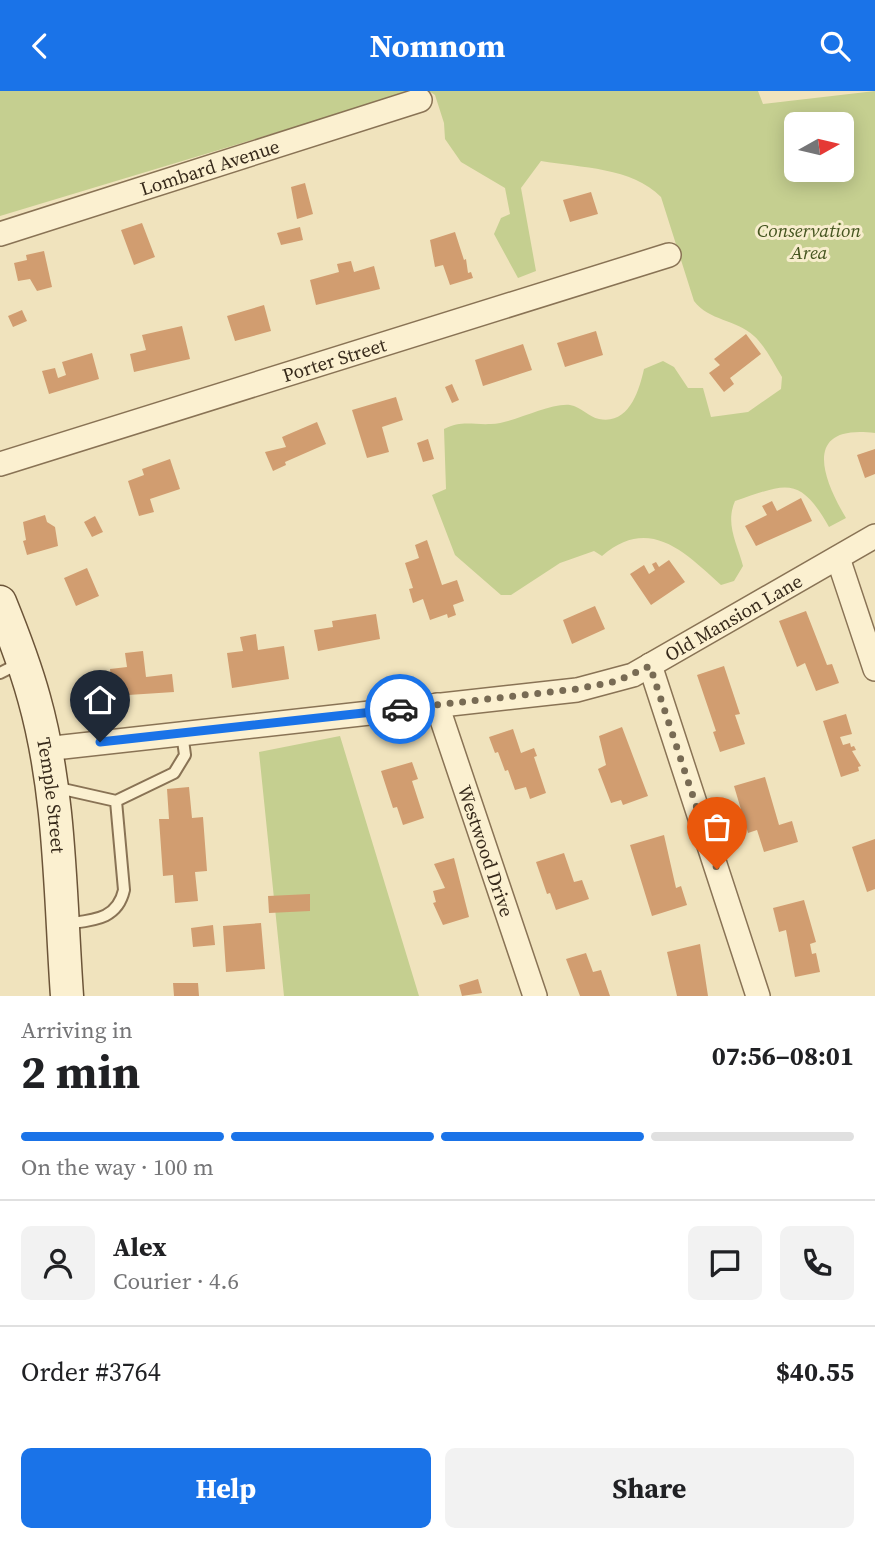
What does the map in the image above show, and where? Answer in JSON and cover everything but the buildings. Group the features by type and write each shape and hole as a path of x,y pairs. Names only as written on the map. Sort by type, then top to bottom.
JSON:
{"main road":[{"name":"Temple Street","path":"0,602 11,667 45,748 51,786 67,996"}],"street":[{"name":"Lombard Avenue","path":"0,234 420,100"},
{"name":"Porter Street","path":"0,464 669,255"},
{"name":"Old Mansion Lane","path":"45,748 437,705 590,687 617,681 650,666 875,536"},
{"path":"838,558 875,669"},
{"path":"650,666 758,996"},
{"name":"Westwood Drive","path":"437,705 536,996"}],"lane":[{"path":"51,786 116,801 174,773 185,755 182,733"},
{"path":"62,924 103,918 121,902 124,890 116,801"}],"green space":[{"path":"0,91 413,91 389,101 341,113 0,216"},
{"name":"Conservation Area","path":"429,91 758,91 763,104 875,91 875,433 852,432 837,437 828,445 824,456 830,486 846,518 829,527 809,498 790,488 767,490 735,501 731,518 743,566 734,581 721,585 680,551 651,538 619,544 602,556 594,551 560,563 511,595 501,595 455,555 432,495 446,489 444,429 462,424 500,423 561,405 574,406 599,419 618,417 631,405 644,369 663,361 674,367 688,388 703,388 711,417 748,412 781,389 782,377 754,336 739,326 707,313 694,301 661,197 649,187 621,174 541,161 521,188 536,271 518,278 494,234 501,218 510,214 505,188 461,162 445,139 444,123 435,95"},
{"path":"340,736 419,996 284,996 259,752"}],"way so far":[{"path":"400,709 603,685 650,666 717,869"}],"route":[{"path":"100,742 400,709"}]}
